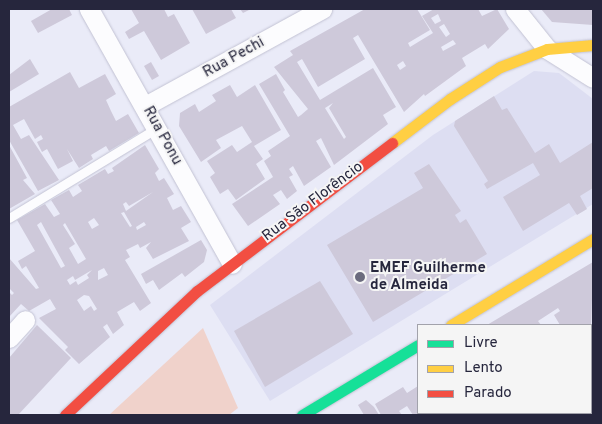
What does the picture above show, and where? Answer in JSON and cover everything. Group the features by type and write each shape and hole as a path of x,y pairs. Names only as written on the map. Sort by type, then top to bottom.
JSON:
{"street":[{"name":"Rua Ponu","path":"89,9 158,128 232,264"},
{"name":"Rua Pechi","path":"145,106 322,9"},
{"path":"514,9 546,48 593,78"},
{"name":"Rua São Florêncio","path":"65,415 124,357 232,264 450,99 500,67 546,48 593,45"},
{"path":"453,324 593,239"},
{"path":"9,338 25,320"},
{"path":"302,415 417,346"}],"lane":[{"path":"9,218 158,128"}],"shaded area":[{"name":"EMEF Guilherme de Almeida","path":"534,71 559,73 593,99 593,204 270,401 210,305 433,135"},
{"path":"203,328 238,408 229,415 109,415"}],"building":[{"path":"52,9 69,9 72,15 38,33 31,21"},
{"path":"131,9 164,9 168,17 174,14 190,43 161,60 144,31 129,39 125,32 139,23"},
{"path":"192,9 231,9 236,18 206,34"},
{"path":"240,9 251,9 243,13"},
{"path":"365,9 417,9 430,30 408,43 410,47 433,33 422,16 434,9 478,9 482,16 497,9 509,29 488,49 485,44 462,58 466,66 425,96 424,94 404,112 358,35 353,38 365,59 318,87 302,59 297,62 320,100 373,68 396,107 383,115 388,124 334,165 321,138 316,141 331,167 304,186 293,166 289,169 293,175 289,177 297,191 287,199 281,190 273,195 280,204 248,226 232,204 273,177 264,161 271,156 268,151 290,136 259,84 276,74 285,90 283,92 298,117 308,109 274,67 293,55 290,51","holes":["438,14 441,21 435,24 431,18","444,24 450,34 446,37 439,27","453,40 456,44 443,51 441,47","403,61 406,66 400,70 397,65","333,103 329,108 346,137 344,139 325,108"]},
{"path":"541,9 593,9 593,25 552,22"},
{"path":"30,59 39,74 9,92 9,75"},
{"path":"151,62 159,76 152,80 144,66"},
{"path":"70,72 79,88 105,74 116,94 106,100 116,121 128,114 139,133 109,151 106,146 91,155 93,159 79,168 67,149 73,161 58,169 47,149 42,152 37,142 43,139 41,135 35,139 24,119 13,125 21,139 29,135 59,180 38,191 9,140 9,107"},
{"path":"230,85 237,97 255,85 281,130 254,146 263,159 256,164 265,179 236,200 228,189 220,194 210,177 215,173 207,161 232,145 237,152 252,142 242,126 216,140 221,148 201,162 179,126 180,113 195,104 199,112 216,101 212,95"},
{"path":"494,96 502,110 507,108 535,153 549,144 560,163 593,142 593,188 580,196 587,209 577,215 569,203 523,231 503,197 540,175 533,163 487,189 484,184 488,181 454,126 455,121"},
{"path":"9,145 27,178 23,180 35,194 9,209"},
{"path":"145,145 159,169 155,173 159,181 164,178 174,194 167,198 173,210 181,206 191,222 181,228 189,241 153,259 146,248 151,242 140,248 138,244 126,250 130,257 125,260 151,303 140,311 134,302 117,312 124,325 113,334 107,324 103,327 110,337 79,364 65,350 68,347 39,318 56,309 50,299 29,311 21,304 9,317 9,292 12,295 14,293 9,288 9,258 36,289 39,288 26,266 22,269 18,261 35,251 17,220 45,204 54,217 60,214 51,200 69,190 73,197 82,191 78,185 105,169 108,174 114,171 112,168","holes":["153,192 126,211 123,204 126,202 129,206","124,212 132,226 130,227 121,213","94,218 99,225 92,229 88,222","41,222 65,266 61,268 37,225","144,222 146,225 137,230 136,227","65,223 86,259 78,264 69,248 75,244 63,225","104,268 108,275 98,280 98,271","92,270 87,275 89,278 78,285 76,281 70,285 67,280 73,276 75,280","84,295 89,296 97,309 94,311 91,306 84,311 77,300"]},
{"path":"429,164 461,211 455,215 460,223 466,219 487,254 373,322 327,245 423,188 414,173"},
{"path":"201,240 207,250 204,262 185,277 182,273 159,290 153,280 146,284 141,274"},
{"path":"593,262 591,324 559,324 554,315 560,311 558,308 538,321 540,324 489,324"},
{"path":"320,281 353,334 265,387 234,331"},
{"path":"37,325 71,358 18,415 9,415 9,358"},
{"path":"592,347 593,415 556,415 592,414"},
{"path":"403,387 407,393 417,387 417,414 441,415 413,415 407,406 399,411 402,415 381,415 375,404"},
{"path":"366,400 379,415 364,415 358,405"},
{"path":"445,414 475,415 446,415"},
{"path":"478,414 519,415 479,415"}],"traffic: fast":[{"path":"302,415 417,346"}],"traffic: slow":[{"path":"392,143 450,99 500,67 547,49 593,45"},
{"path":"453,324 593,239"}],"traffic: jam":[{"path":"65,415 197,291 392,143"}],"place":[{"name":"EMEF Guilherme de Almeida","path":"360,277"}]}
